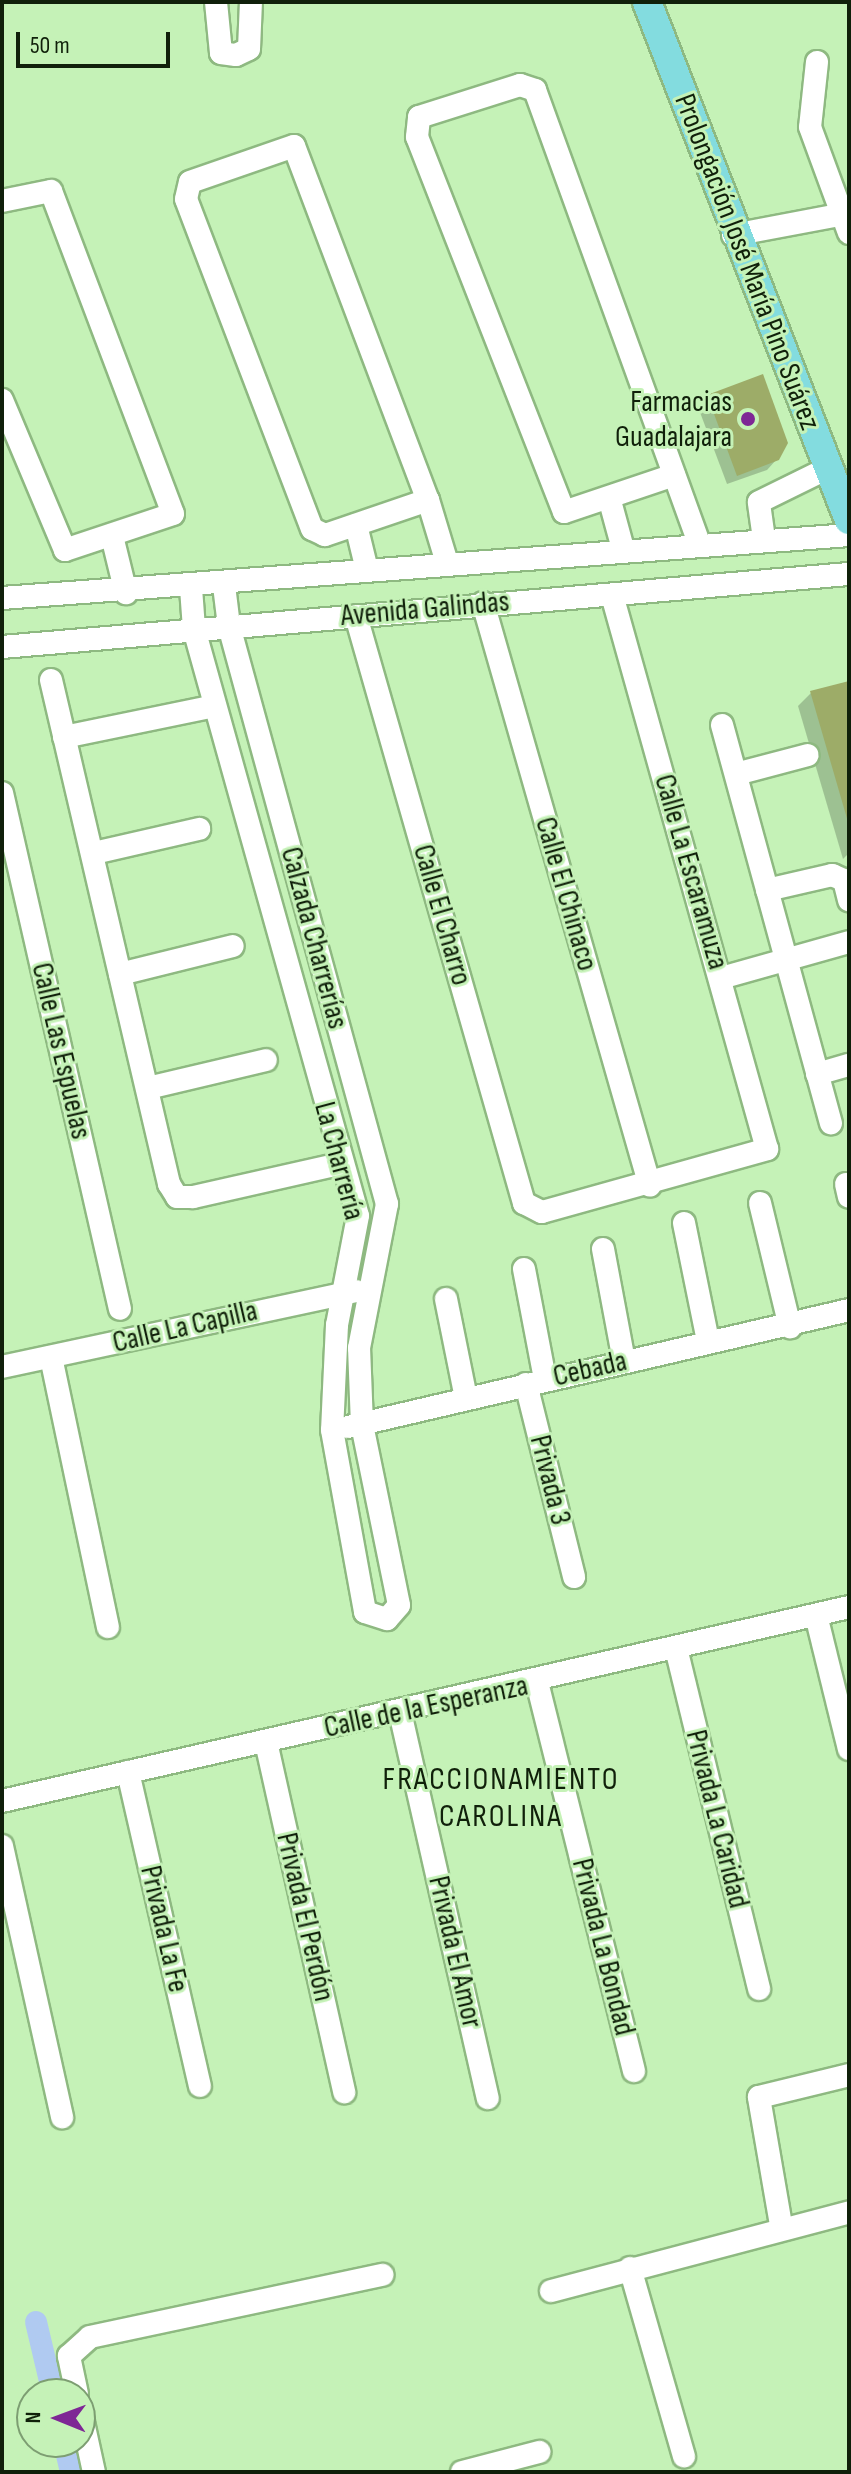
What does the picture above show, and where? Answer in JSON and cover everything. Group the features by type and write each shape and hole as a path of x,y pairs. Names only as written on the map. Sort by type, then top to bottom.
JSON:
{"main road":[{"name":"Prolongación José María Pino Suárez","path":"647,2 733,235 849,520"}],"street":[{"path":"216,2 221,53 236,55 249,49 251,2"},
{"path":"733,235 847,220 810,127 817,62"},
{"path":"674,475 576,512 558,504 417,137 419,117 520,85 535,90 699,543"},
{"path":"428,500 325,535 312,529 186,199 190,182 282,145 301,157 428,500 447,563"},
{"path":"2,201 51,191 172,499 173,514 74,552 59,544 2,400"},
{"path":"764,539 759,502 828,468"},
{"path":"610,501 623,549"},
{"path":"356,525 367,570"},
{"name":"Avenida Galindas","path":"2,598 126,593 447,563 699,543 849,535"},
{"path":"112,536 126,593"},
{"name":"Avenida Galindas","path":"2,647 483,603 849,574"},
{"name":"Calzada Charrerías","path":"224,585 229,626 387,1204 359,1348 362,1425"},
{"name":"La Charrería","path":"191,588 194,629 360,1229 343,1292 332,1430 365,1612 387,1619 399,1605 362,1425"},
{"name":"Calle La Escaramuza","path":"612,595 767,1149 650,1186"},
{"name":"Calle El Chinaco","path":"483,603 650,1186"},
{"name":"Calle El Charro","path":"356,616 532,1212 650,1186"},
{"path":"51,680 120,974 177,1197 340,1164"},
{"path":"64,737 215,706"},
{"path":"722,725 831,1123"},
{"path":"736,774 808,755"},
{"name":"Calle Las Espuelas","path":"2,793 120,1309"},
{"path":"94,853 199,829"},
{"path":"767,890 832,875 844,880 849,900"},
{"path":"721,978 785,955 849,942"},
{"path":"120,974 233,946"},
{"path":"148,1088 266,1060"},
{"path":"817,1074 849,1065"},
{"path":"760,1203 790,1327"},
{"path":"684,1223 708,1341"},
{"path":"603,1249 624,1361"},
{"name":"Privada 3","path":"524,1269 536,1381 574,1577"},
{"name":"Calle La Capilla","path":"2,1367 343,1292 369,1291"},
{"path":"446,1299 466,1398"},
{"name":"Cebada","path":"332,1430 708,1341 790,1327 849,1310"},
{"path":"51,1357 108,1627"},
{"name":"Calle de la Esperanza","path":"2,1801 537,1682 849,1607"},
{"path":"816,1615 849,1749"},
{"name":"Privada La Caridad","path":"676,1648 759,1989"},
{"name":"Privada La Bondad","path":"537,1682 634,2071"},
{"name":"Privada El Amor","path":"400,1712 488,2098"},
{"name":"Privada El Perdón","path":"266,1742 344,2092"},
{"name":"Privada La Fe","path":"128,1772 200,2086"},
{"path":"2,1846 62,2117"},
{"path":"781,2225 759,2097 849,2075"},
{"path":"551,2291 781,2225 849,2212"},
{"path":"630,2268 684,2456"},
{"path":"74,2378 69,2356 90,2337 382,2275"},
{"path":"462,2472 539,2452"}],"building":[{"name":"Farmacias Guadalajara","path":"763,374 788,443 779,460 737,476 707,395"},
{"path":"849,681 849,822 848,822 810,691"}],"waterway":[{"path":"36,2322 49,2378"},
{"path":"68,2458 71,2472"}],"place":[{"name":"Farmacias Guadalajara","path":"748,419"}],"district":[{"name":"FRACCIONAMIENTO CAROLINA","path":"501,1800"}]}
